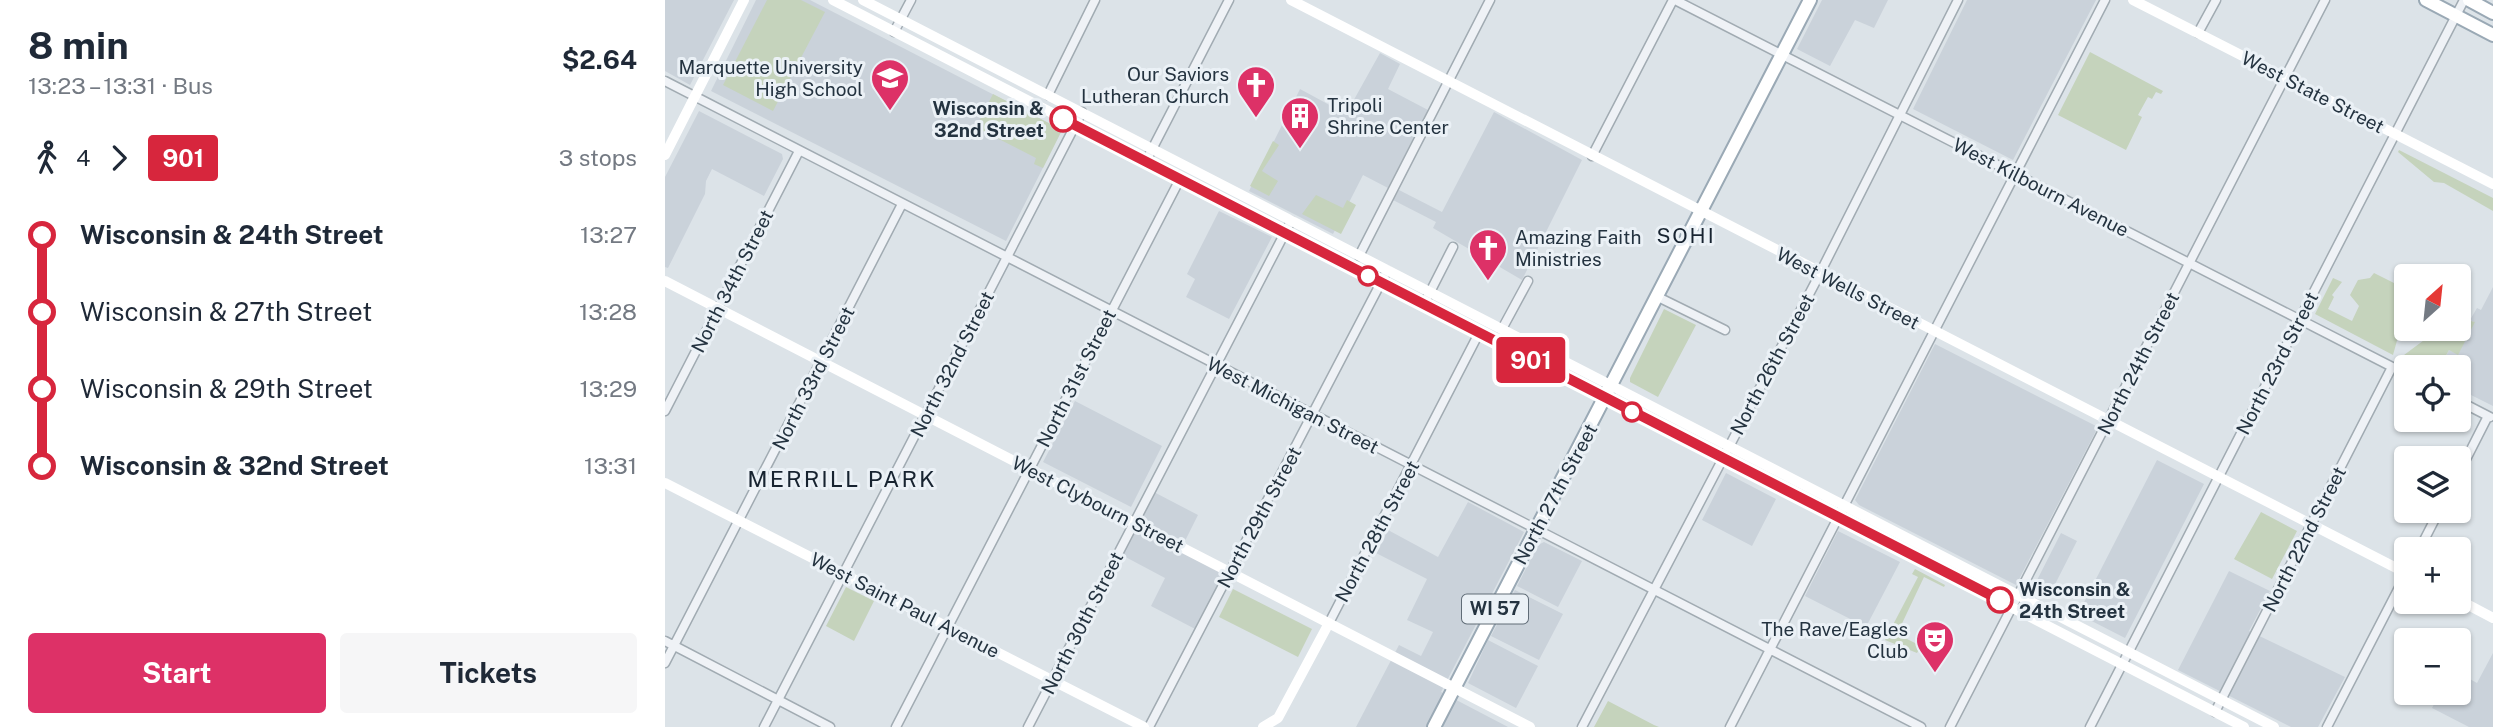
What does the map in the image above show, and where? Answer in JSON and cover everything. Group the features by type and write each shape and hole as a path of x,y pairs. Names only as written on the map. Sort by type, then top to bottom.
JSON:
{"main road":[{"path":"665,155 744,0"},
{"path":"833,0 2244,727"},
{"name":"West Wells Street","path":"1291,0 2394,568"},
{"name":"North 27th Street","path":"1434,727 1810,0"},
{"name":"West State Street","path":"2133,0 2493,184"},
{"path":"2426,0 2493,35"},
{"path":"2466,0 2493,13"},
{"path":"859,14 865,1 2274,727"},
{"name":"West Clybourn Street","path":"665,281 1531,727"},
{"path":"1479,334 1489,331 1503,337 1514,335"},
{"name":"West Saint Paul Avenue","path":"665,483 1147,727"},
{"path":"2471,606 2493,618"},
{"name":"North 28th Street","path":"1276,722 1329,623"},
{"path":"1263,727 1276,722"}],"street":[{"path":"894,32 911,0"},
{"path":"1048,95 1095,0"},
{"path":"1146,161 1229,0"},
{"path":"1359,256 1490,0"},
{"path":"1592,156 1674,0"},
{"name":"West Kilbourn Avenue","path":"1674,0 2392,367"},
{"name":"North 26th Street","path":"1582,727 1819,274 1958,0"},
{"path":"1731,727 2105,0"},
{"path":"2198,33 2216,0"},
{"name":"North 24th Street","path":"1950,727 2325,0"},
{"name":"North 23rd Street","path":"2090,727 2466,0"},
{"name":"West Michigan Street","path":"665,81 1921,727"},
{"name":"North 32nd Street","path":"764,727 1082,113"},
{"name":"North 34th Street","path":"665,411 799,151"},
{"name":"North 31st Street","path":"896,727 1180,179"},
{"name":"North 33rd Street","path":"665,663 902,204"},
{"name":"North 30th Street","path":"1028,727 1291,221"},
{"path":"1424,304 1453,247"},
{"name":"North 29th Street","path":"1147,727 1388,271"},
{"path":"1502,329 1528,281"},
{"path":"1658,297 1725,330"},
{"name":"North 28th Street","path":"1329,623 1479,334"},
{"name":"North 22nd Street","path":"2215,712 2392,367"},
{"path":"2471,407 2491,417 2471,452"},
{"path":"2327,727 2394,597"},
{"path":"665,641 830,727"}],"shaded area":[{"path":"665,0 734,0 690,85 665,71"},
{"name":"Marquette University High School","path":"756,0 810,0 1062,130 1006,241 711,91"},
{"path":"1822,0 1888,0 1874,28 1855,20 1830,66 1797,49"},
{"path":"1967,0 2096,0 2013,160 1913,109"},
{"path":"1380,53 1400,64 1388,89 1428,110 1388,188 1363,175 1333,234 1249,191 1300,89 1346,114"},
{"name":"Marquette University High School","path":"699,111 782,154 783,159 764,196 712,169 706,181 705,194 668,268 665,267 665,177"},
{"path":"1494,112 1582,160 1522,280 1433,228 1436,222 1393,200 1399,190 1442,212"},
{"path":"1219,211 1272,237 1229,319 1186,297 1195,279 1187,274"},
{"path":"2493,287 2493,406 2471,395 2471,355 2446,355 2449,350 2458,354 2464,341 2471,341 2474,322 2471,318 2477,308 2481,310"},
{"path":"1935,344 2098,427 2016,585 1859,505 1855,500"},
{"path":"1075,401 1162,446 1131,507 1043,462"},
{"path":"2157,460 2204,484 2125,638 2078,614"},
{"path":"1726,473 1776,499 1752,546 1702,520"},
{"path":"1150,490 1198,515 1182,547 1230,572 1199,631 1151,606 1165,578 1118,553"},
{"path":"1468,502 1524,532 1441,692 1508,727 1356,727 1399,645 1421,656 1433,632 1407,620 1427,579 1376,553 1388,530 1438,557"},
{"path":"1838,531 1900,562 1866,627 1805,596"},
{"path":"2061,533 2077,541 2048,598 2032,590"},
{"path":"1544,542 1582,561 1558,607 1517,586 1538,545"},
{"path":"2229,571 2270,591 2249,631 2345,677 2318,727 2291,727 2178,670"},
{"path":"1515,590 1563,614 1539,660 1491,636"},
{"path":"1488,640 1538,666 1516,708 1468,683"},
{"path":"2493,653 2493,727 2469,727 2432,708 2434,705 2471,705 2471,680 2477,683"}],"green space":[{"path":"767,0 801,0 825,12 773,111 723,85"},
{"path":"2090,52 2163,91 2161,94 2156,92 2152,99 2148,97 2138,115 2142,117 2126,150 2058,115"},
{"path":"993,94 1062,130 1043,168 1034,164 1036,158 983,131 980,136 973,133"},
{"path":"1273,141 1279,145 1262,171 1278,181 1269,196 1250,186"},
{"path":"2399,150 2493,198 2493,211 2444,183 2434,182 2398,152"},
{"path":"1316,195 1343,208 1347,200 1356,205 1341,234 1302,214"},
{"path":"2374,273 2394,283 2394,341 2397,341 2393,355 2315,314 2333,278 2342,282 2332,295 2334,297 2328,309 2352,321 2359,306 2350,295 2358,280 2370,278"},
{"path":"1664,309 1696,325 1658,397 1630,382 1630,378"},
{"path":"2423,341 2465,341 2458,355 2449,350 2446,355 2404,355"},
{"path":"2261,512 2297,531 2272,579 2234,559"},
{"path":"1915,569 1945,585 1944,587 1924,577 1897,634 1921,646 1917,653 1885,640 1918,577 1912,574"},
{"path":"846,587 874,601 854,641 826,626"},
{"path":"1233,589 1312,629 1298,657 1219,617"},
{"path":"1608,701 1654,725 1659,727 1594,727"}],"bus line":[{"name":"901","path":"1063,119 2000,600"}],"place":[{"name":"Marquette University High School","path":"890,112"},
{"name":"Wisconsin & 32nd Street","path":"1063,119"},
{"name":"Our Saviors Lutheran Church","path":"1256,119"},
{"name":"Tripoli Shrine Center","path":"1300,150"},
{"name":"Amazing Faith Ministries","path":"1488,282"},
{"name":"Wisconsin & 24th Street","path":"2000,600"},
{"name":"The Rave/Eagles Club","path":"1935,674"}],"district":[{"name":"SOHI","path":"1686,236"},
{"name":"MERRILL PARK","path":"842,479"}]}
